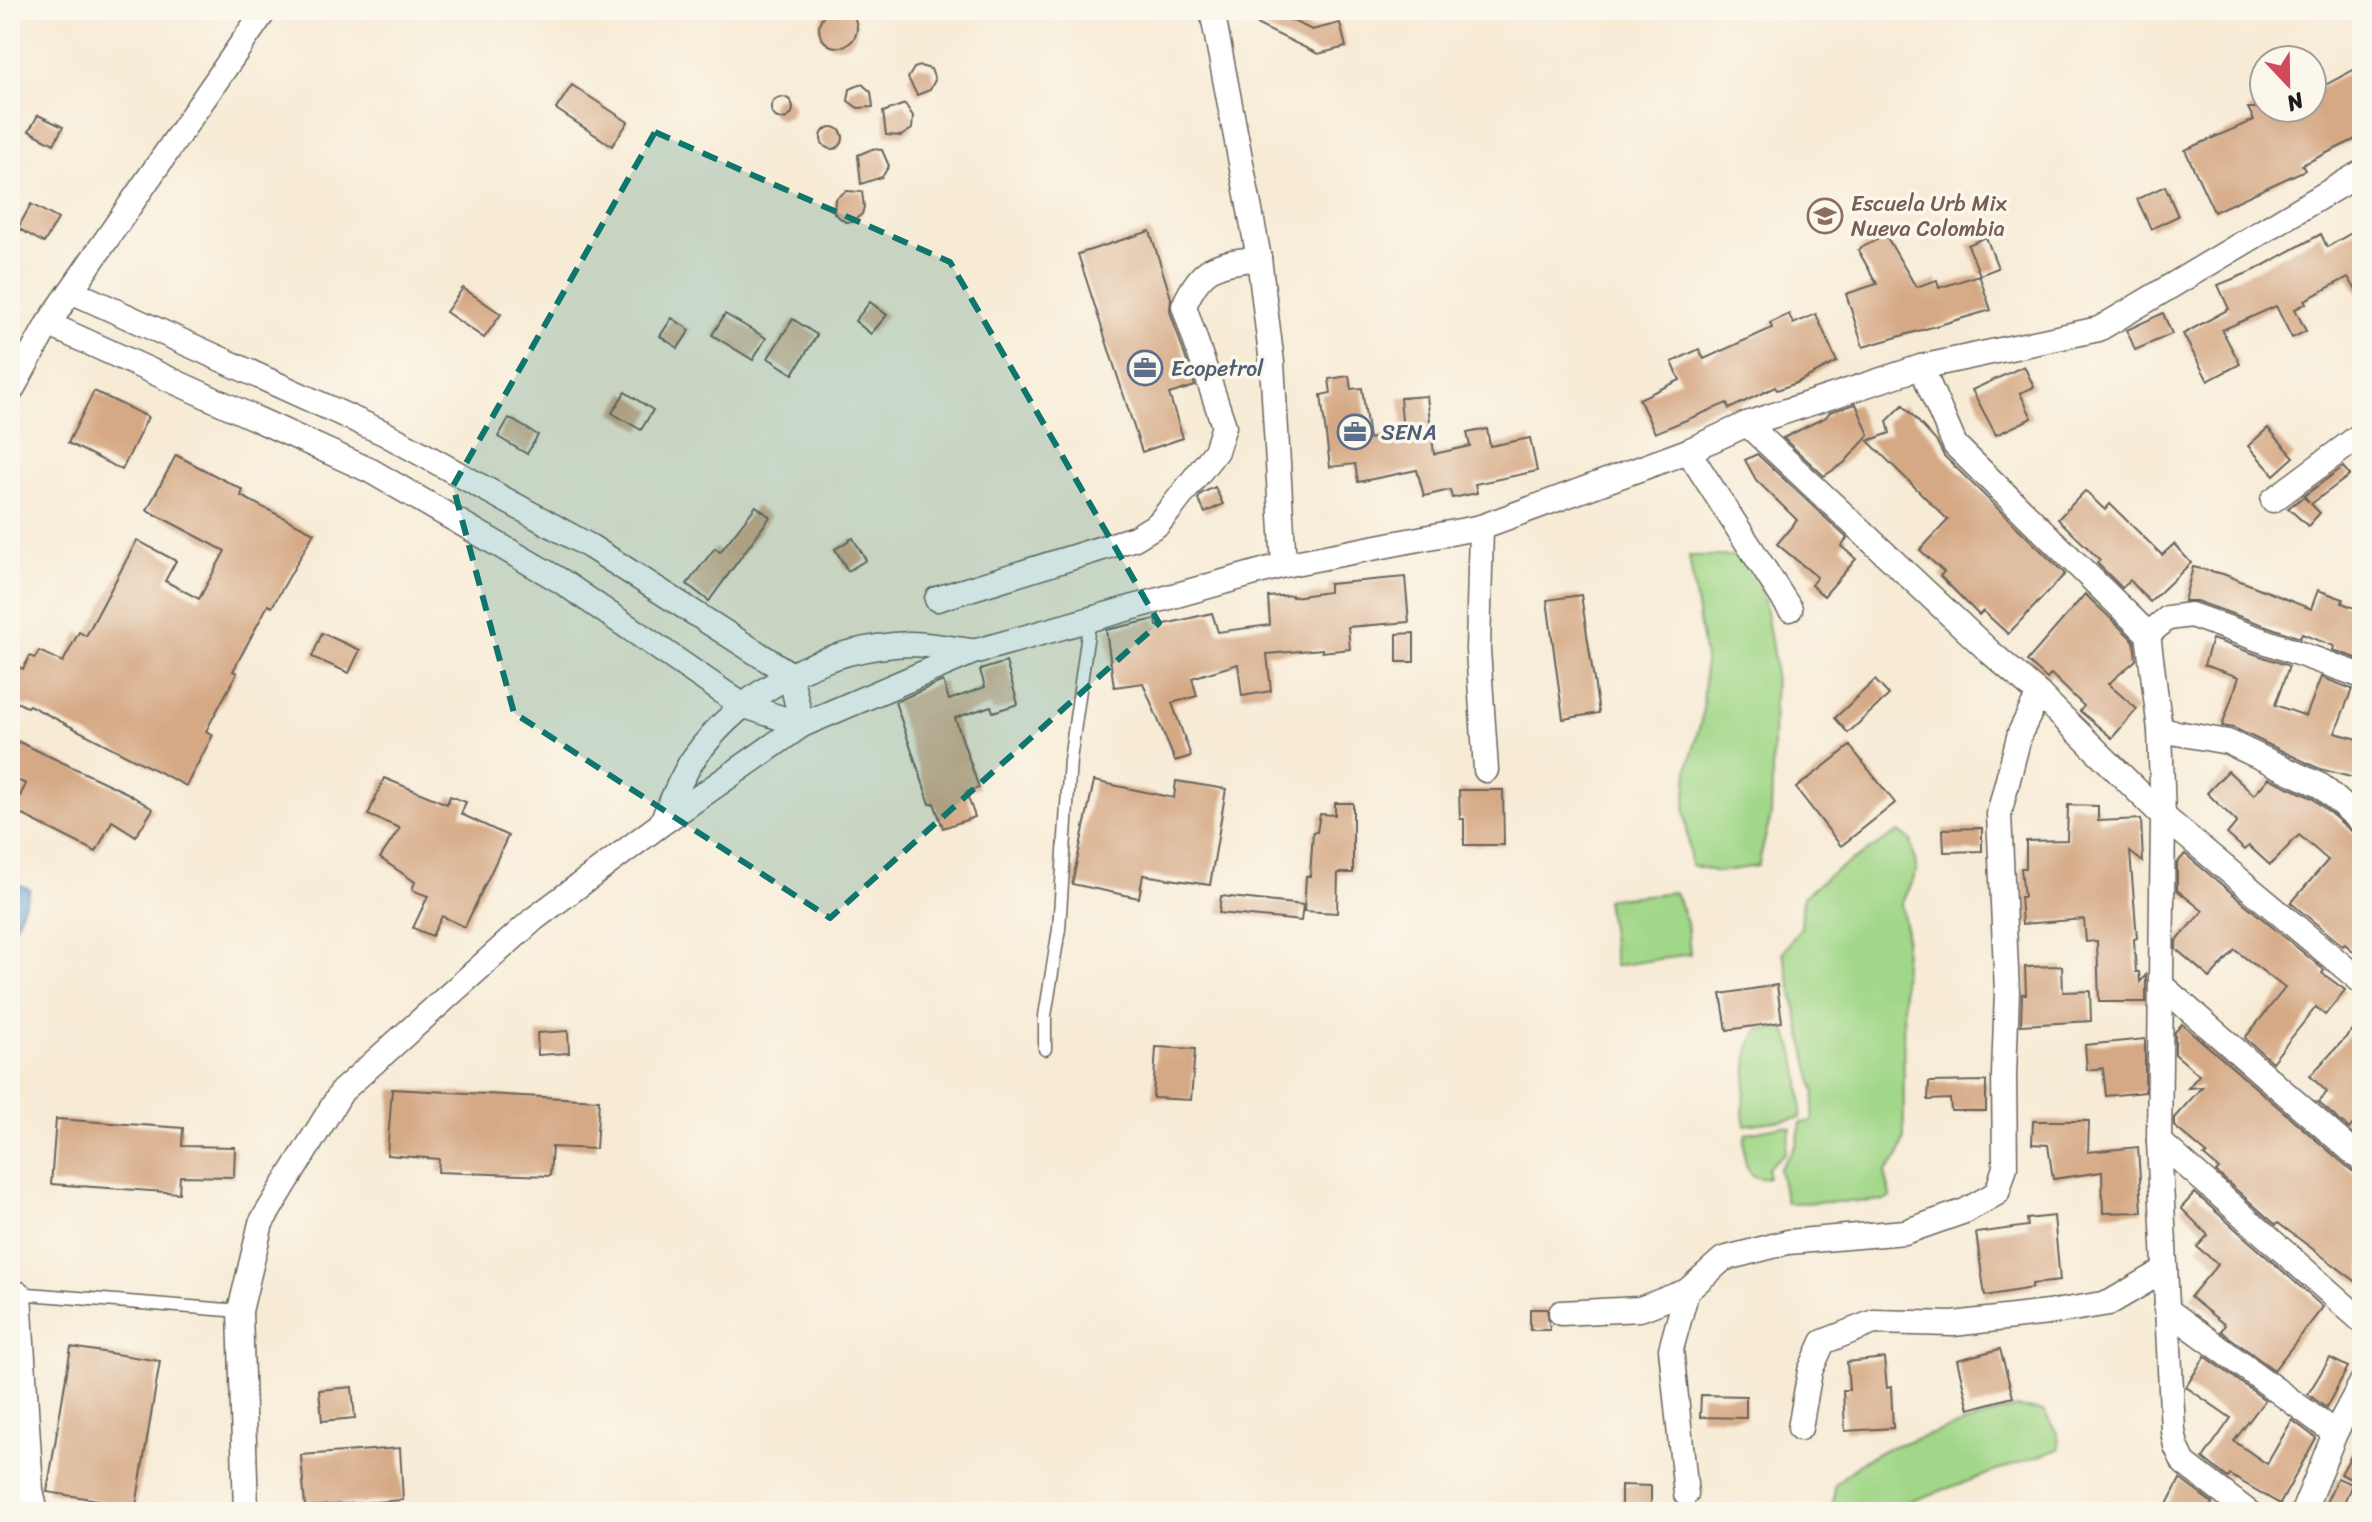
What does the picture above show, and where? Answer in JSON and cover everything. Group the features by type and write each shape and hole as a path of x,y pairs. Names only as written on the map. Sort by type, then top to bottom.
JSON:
{"street":[{"path":"10,393 48,324 265,10"},
{"path":"1212,10 1259,258 1272,363 1284,565"},
{"path":"246,1512 240,1311 261,1223 342,1091 534,919 661,824 802,725 973,652 1284,565 1481,527 1688,451 1747,424 1921,367 2099,329 2362,172"},
{"path":"937,599 1135,538 1158,524 1216,451 1224,426 1184,306 1194,283 1204,272 1231,262 1259,258"},
{"path":"71,291 384,433 591,547 790,674 802,725"},
{"path":"48,324 371,471 561,581 742,705 802,725"},
{"path":"1921,367 1955,445 2148,634 2160,730 2163,816 2159,1141 2176,1446 2184,1463 2248,1512"},
{"path":"1747,424 1990,652 2039,694 2163,816 2361,981"},
{"path":"371,471 384,433"},
{"path":"2273,500 2362,434"},
{"path":"1688,451 1790,609"},
{"path":"1481,527 1478,650 1486,770"},
{"path":"2148,634 2168,618 2191,615 2362,676"},
{"path":"661,824 693,759 742,705 790,674 849,652 911,644 973,652"},
{"path":"1561,1313 1640,1309 1687,1291 1723,1259 1788,1242 1905,1232 1965,1211 1997,1193 2005,1167 2007,992 1999,814 2020,733 2039,694"},
{"path":"2160,730 2228,742 2321,786 2362,822"},
{"path":"2162,986 2362,1160"},
{"path":"2159,1141 2362,1321"},
{"path":"1800,1428 1810,1371 1823,1342 1874,1322 1953,1324 2109,1303 2165,1270"},
{"path":"1686,1494 1671,1349 1687,1291"},
{"path":"15,1293 31,1490 36,1512"},
{"path":"2166,1309 2335,1433"},
{"path":"2303,1512 2335,1433 2362,1382"}],"lane":[{"path":"1045,1049 1045,1016 1059,929 1070,760 1090,619"},
{"path":"15,1293 240,1311"}],"highlighted area":[{"path":"655,132 950,262 1159,623 830,918 514,713 453,486"}],"green space":[{"path":"1689,556 1735,556 1754,569 1764,600 1775,665 1771,815 1758,866 1717,872 1691,865 1685,812 1688,769 1703,713 1705,659"},
{"path":"1899,832 1911,840 1917,871 1901,904 1906,928 1903,981 1904,1138 1899,1156 1885,1173 1891,1197 1884,1201 1786,1203 1779,1169 1797,1144 1801,1123 1812,1121 1815,1093 1783,952 1801,927 1803,897 1829,875"},
{"path":"1675,892 1687,923 1690,954 1615,966 1606,899"},
{"path":"1759,1029 1785,1029 1799,1072 1801,1118 1745,1125 1743,1115 1749,1047"},
{"path":"1783,1126 1791,1128 1785,1153 1768,1167 1768,1177 1754,1176 1744,1157 1746,1133"},
{"path":"2017,1407 2044,1412 2058,1435 2059,1449 1881,1512 1836,1512 1833,1508 1835,1484 1859,1463 1887,1448"}],"water":[{"path":"10,881 30,889 10,940"}],"building":[{"path":"838,9 851,15 857,28 851,41 838,47 825,41 819,28 825,15"},
{"path":"1253,10 1269,10 1312,30 1340,23 1346,47 1318,54 1258,25"},
{"path":"914,68 931,69 935,80 930,90 917,95 908,78"},
{"path":"2355,69 2362,83 2362,136 2302,165 2305,170 2214,212 2185,150 2248,123 2328,124 2328,83"},
{"path":"862,84 871,92 873,107 858,108 848,101 850,89"},
{"path":"572,85 628,122 612,146 556,109"},
{"path":"782,97 790,100 793,108 790,116 782,119 774,116 771,108 774,100"},
{"path":"905,104 913,116 912,129 901,136 886,135 883,112"},
{"path":"38,115 63,127 54,144 29,131"},
{"path":"832,127 840,130 843,138 840,146 832,149 824,146 821,138 824,130"},
{"path":"872,149 882,150 889,166 882,177 861,184 858,155"},
{"path":"2165,186 2178,216 2151,229 2137,199"},
{"path":"846,191 862,192 862,214 852,222 845,222 834,213 835,199"},
{"path":"31,204 58,219 44,243 18,228"},
{"path":"2362,227 2362,300 2348,277 2305,300 2307,303 2295,309 2306,331 2292,338 2276,306 2222,330 2240,364 2208,381 2183,334 2229,309 2218,285 2255,270 2321,234 2327,247"},
{"path":"1150,231 1171,298 1170,311 1195,386 1169,394 1183,438 1142,452 1078,254"},
{"path":"1885,234 1916,287 1937,280 1939,288 1979,275 1991,310 1863,347 1846,294 1877,284 1858,250"},
{"path":"1986,237 1998,268 1980,275 1968,245"},
{"path":"463,288 501,314 484,338 446,312"},
{"path":"870,302 887,315 871,334 855,321"},
{"path":"2163,313 2172,334 2135,350 2127,330"},
{"path":"725,314 766,338 753,360 712,335"},
{"path":"1789,314 1793,324 1816,314 1837,362 1796,383 1777,390 1775,387 1729,409 1727,403 1655,433 1639,399 1680,380 1672,362 1699,349 1704,359 1772,328 1770,323"},
{"path":"672,318 690,330 678,348 660,336"},
{"path":"793,319 817,335 793,374 768,358"},
{"path":"2024,366 2034,387 2020,393 2032,418 1996,435 1972,390"},
{"path":"1349,376 1351,389 1362,388 1369,439 1403,432 1400,398 1427,396 1434,454 1470,446 1467,433 1487,429 1490,446 1530,438 1537,471 1475,484 1477,493 1452,498 1450,490 1424,496 1417,470 1358,482 1355,464 1330,467 1321,395 1331,393 1329,379"},
{"path":"94,391 148,417 122,470 68,443"},
{"path":"625,392 653,410 641,430 612,413"},
{"path":"1856,404 1869,435 1844,463 1824,476 1783,438 1826,417 1830,412"},
{"path":"1903,405 1937,442 1944,456 2065,574 2008,634 1983,611 1979,615 1940,576 1944,572 1920,550 1948,520 1868,441 1890,433 1887,421"},
{"path":"509,418 538,435 527,454 498,437"},
{"path":"2268,428 2294,457 2274,475 2248,446"},
{"path":"1757,454 1847,538 1841,546 1856,559 1824,596 1811,585 1817,577 1777,544 1797,520 1756,480 1745,460"},
{"path":"176,455 243,490 241,496 314,533 272,607 268,605 233,671 237,673 206,731 213,735 186,786 29,705 27,707 10,699 10,663 23,669 30,656 35,658 39,651 63,662 79,632 86,636 137,540 176,561 165,581 199,599 225,551 147,510"},
{"path":"2343,467 2350,475 2311,504 2320,513 2308,526 2288,508 2303,497 2309,502 2304,496"},
{"path":"1215,487 1223,504 1205,513 1198,499 1202,493"},
{"path":"2085,491 2105,510 2110,504 2162,555 2174,544 2191,563 2150,602 2130,580 2122,588 2097,563 2100,560 2058,519"},
{"path":"756,506 770,517 709,601 687,584 715,548 720,552"},
{"path":"853,538 866,560 848,571 835,549"},
{"path":"2193,567 2223,574 2311,609 2318,590 2343,599 2342,603 2362,611 2362,660 2302,634 2300,638 2196,601 2184,601"},
{"path":"1405,577 1409,622 1348,627 1350,649 1267,654 1271,691 1242,696 1238,664 1192,678 1197,696 1172,703 1191,756 1175,761 1143,683 1114,687 1106,630 1156,619 1157,626 1212,613 1218,632 1270,625 1268,597 1329,592 1329,584"},
{"path":"2085,594 2134,641 2136,660 2108,684 2137,709 2112,738 2080,711 2084,706 2051,674 2047,679 2027,661"},
{"path":"1581,595 1599,713 1563,719 1547,600"},
{"path":"322,633 360,650 349,673 312,657"},
{"path":"1414,633 1414,662 1397,662 1397,634"},
{"path":"2212,639 2289,666 2275,705 2306,716 2321,677 2352,689 2335,733 2362,740 2362,780 2320,769 2234,728 2222,726 2239,677 2204,665"},
{"path":"1006,662 1018,704 993,712 991,706 955,718 979,788 966,792 975,817 943,828 934,803 930,804 895,702 943,681 949,700 985,687 980,670"},
{"path":"1875,680 1889,695 1848,733 1835,718"},
{"path":"17,741 127,793 153,809 136,836 112,821 96,852 13,810 26,784 10,777 10,754"},
{"path":"1850,746 1895,803 1841,846 1796,788"},
{"path":"2228,771 2254,795 2269,778 2312,798 2362,840 2362,959 2291,903 2328,860 2299,835 2270,865 2249,846 2245,850 2227,834 2237,822 2207,793"},
{"path":"384,778 447,804 450,796 466,802 461,814 508,836 465,927 442,916 432,936 413,928 428,896 412,890 415,882 380,858 400,828 368,815"},
{"path":"1094,781 1174,798 1176,781 1226,789 1210,885 1143,875 1139,898 1072,884"},
{"path":"1459,790 1503,790 1504,845 1464,845"},
{"path":"1335,803 1353,803 1353,873 1338,873 1337,913 1304,911 1313,832 1317,832 1320,814 1335,815"},
{"path":"2068,805 2098,806 2098,821 2141,819 2143,862 2130,852 2137,938 2134,939 2136,972 2139,972 2140,982 2146,975 2146,1002 2099,1002 2097,941 2086,942 2084,919 2022,924 2020,897 2024,897 2021,868 2026,868 2026,841 2067,840"},
{"path":"1982,828 1982,851 1944,852 1943,829"},
{"path":"2185,854 2345,990 2325,1015 2316,1007 2272,1062 2245,1038 2285,988 2235,950 2210,978 2176,949 2176,941 2203,911 2177,890 2177,863"},
{"path":"1221,896 1303,905 1301,921 1219,913"},
{"path":"2062,966 2063,992 2090,991 2091,1021 2021,1025 2022,994 2026,994 2025,967"},
{"path":"1777,985 1782,1022 1727,1030 1721,994"},
{"path":"2362,1020 2362,1114 2349,1129 2318,1102 2327,1092 2310,1076"},
{"path":"2182,1024 2352,1171 2362,1175 2362,1286 2278,1223 2276,1225 2216,1172 2219,1169 2204,1156 2207,1154 2174,1126 2174,1118 2202,1087 2188,1088 2199,1075 2175,1054 2175,1032"},
{"path":"568,1031 569,1053 538,1055 537,1033"},
{"path":"2145,1039 2145,1092 2106,1096 2103,1068 2087,1070 2085,1045"},
{"path":"1156,1047 1195,1049 1191,1100 1153,1098"},
{"path":"1986,1081 1986,1111 1951,1111 1950,1099 1928,1100 1929,1082"},
{"path":"392,1089 599,1100 596,1149 552,1147 550,1176 438,1172 439,1159 387,1155"},
{"path":"56,1119 183,1128 182,1146 235,1147 234,1177 180,1176 179,1193 51,1184"},
{"path":"2033,1121 2089,1121 2088,1152 2138,1147 2142,1212 2103,1213 2102,1172 2053,1179 2048,1145 2032,1144"},
{"path":"2195,1193 2323,1307 2274,1370 2221,1331 2225,1325 2190,1297 2218,1264 2197,1247 2208,1235 2181,1208"},
{"path":"2054,1216 2060,1281 2032,1284 2032,1288 1985,1296 1976,1233 2028,1226 2027,1219"},
{"path":"1530,1309 1547,1309 1550,1330 1530,1330"},
{"path":"71,1347 160,1361 136,1506 47,1492"},
{"path":"2000,1349 2013,1397 1969,1409 1957,1360"},
{"path":"2205,1356 2265,1400 2234,1441 2267,1464 2292,1420 2316,1438 2280,1504 2230,1475 2228,1478 2203,1458 2231,1418 2186,1387"},
{"path":"1884,1358 1887,1388 1891,1387 1893,1428 1845,1431 1843,1390 1849,1390 1847,1362"},
{"path":"2330,1358 2348,1367 2326,1408 2308,1394"},
{"path":"352,1387 355,1418 322,1421 319,1390"},
{"path":"1701,1395 1746,1396 1746,1418 1700,1417"},
{"path":"2362,1435 2362,1485 2341,1474"},
{"path":"400,1448 403,1500 305,1507 301,1455"},
{"path":"2337,1478 2352,1484 2340,1512 2322,1512"},
{"path":"2180,1479 2212,1503 2207,1512 2163,1512"},
{"path":"1621,1485 1651,1486 1651,1512 1621,1512"}],"place":[{"name":"Escuela Urb Mix Nueva Colombia","path":"1825,216"},
{"name":"Ecopetrol","path":"1145,368"},
{"name":"SENA","path":"1355,432"}]}
